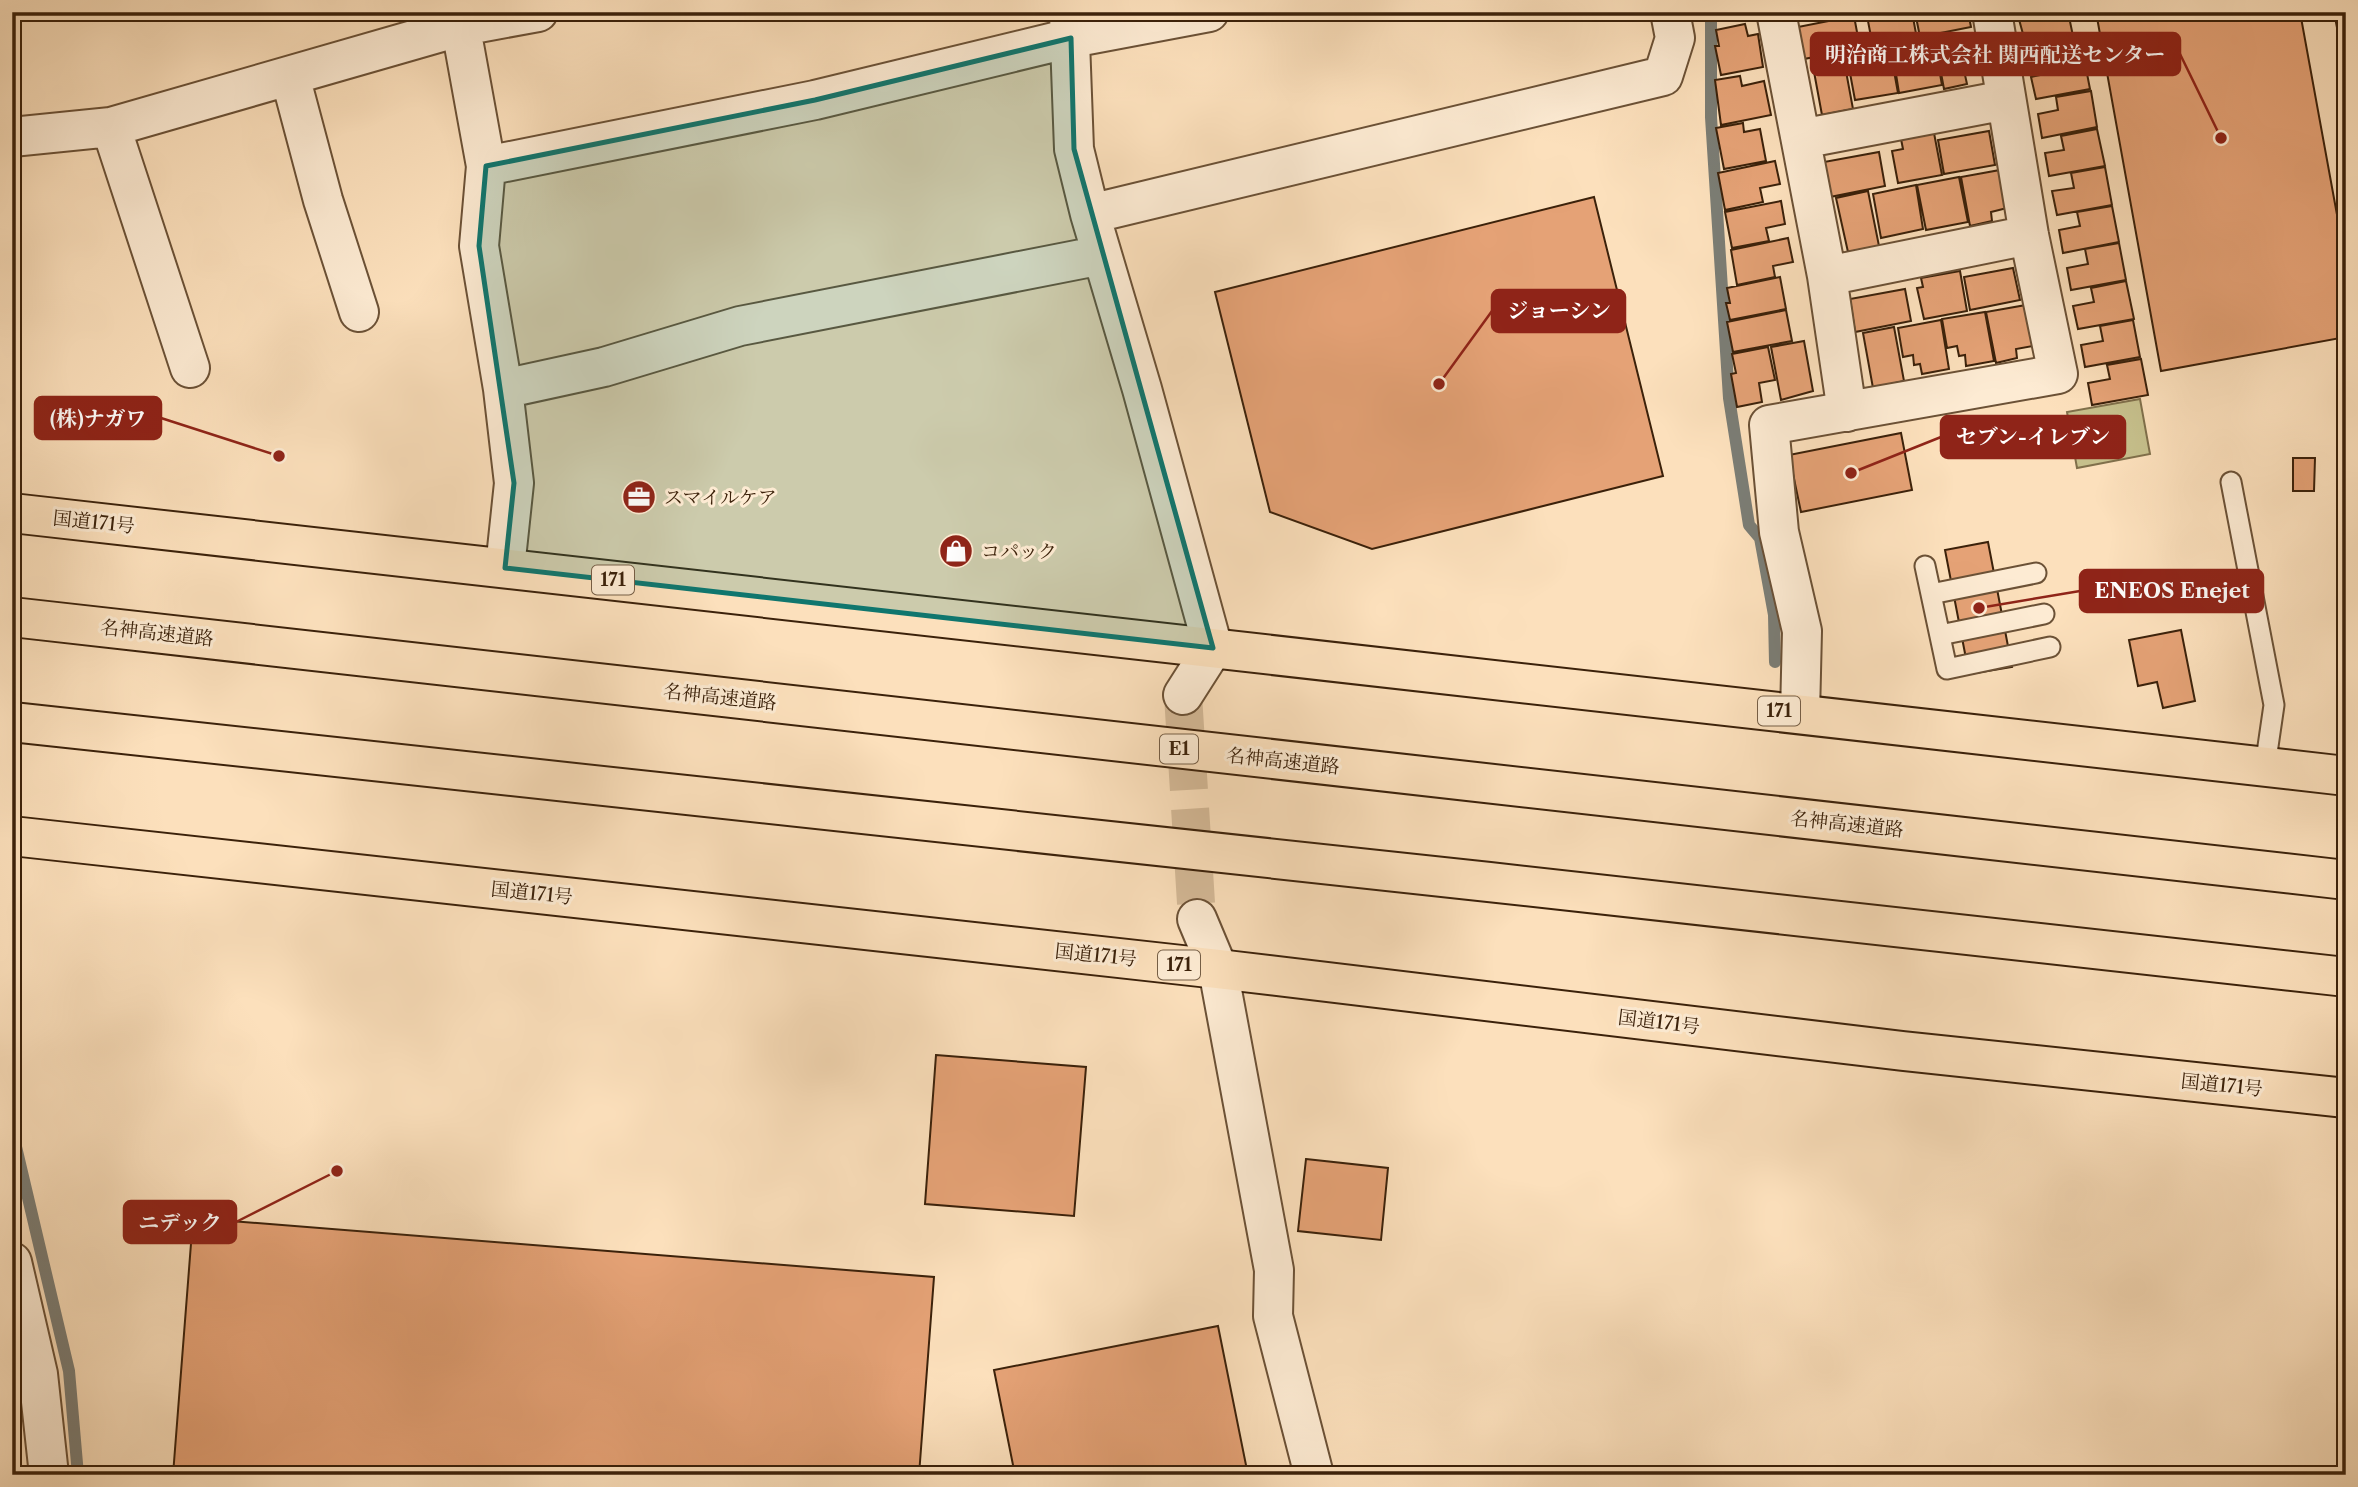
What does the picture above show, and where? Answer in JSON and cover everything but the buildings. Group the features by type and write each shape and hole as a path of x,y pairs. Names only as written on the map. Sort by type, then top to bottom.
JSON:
{"highway":[{"name":"国道171号","path":"12,513 2346,776"},
{"name":"名神高速道路","path":"12,617 2346,880"},
{"path":"12,722 2346,977"},
{"name":"国道171号","path":"12,836 1218,969 1889,1049 2346,1098"}],"street":[{"path":"12,137 111,127 290,76 460,19 538,12"},
{"path":"486,166 815,100 1070,25 1209,12"},
{"path":"1090,214 1663,76 1675,38 1670,12"},
{"path":"1776,12 1827,276 1847,412"},
{"path":"1800,714 1801,631 1779,532 1769,425 2058,374 2029,235 1992,12"},
{"path":"460,19 486,166 479,246 503,388 514,483 505,568"},
{"path":"1070,25 1074,149 1213,648 1183,695"},
{"path":"290,76 323,201 359,312"},
{"path":"1801,139 2006,100"},
{"path":"111,127 190,368"},
{"path":"1827,276 2029,235"},
{"path":"503,388 604,367 740,326 1102,255"},
{"path":"1197,919 1218,969 1274,1270 1273,1317 1314,1475"},
{"path":"12,1262 38,1374 49,1475"}],"lane":[{"path":"2231,482 2274,705 2264,767"},
{"path":"1925,566 1947,669 2050,647"},
{"path":"1931,594 2036,573"},
{"path":"1940,635 2044,614"}],"highlighted area":[{"path":"1071,38 1074,149 1213,648 505,568 514,483 479,246 486,166 815,100"}],"shaded area":[{"path":"2140,399 2150,454 2077,468 2067,412"}],"waterway":[{"path":"1708,12 1711,21 1711,117 1729,398 1749,525 1760,538 1774,615 1775,662"},
{"path":"12,1130 69,1371 78,1475"}],"tunnel":[{"path":"1183,695 1197,919"}],"place":[{"name":"明治商工株式会社 関西配送センター","path":"2221,138"},
{"name":"ジョーシン","path":"1439,384"},
{"name":"(株)ナガワ","path":"279,456"},
{"name":"セブン-イレブン","path":"1851,473"},
{"name":"スマイルケア","path":"639,497"},
{"name":"コパック","path":"956,551"},
{"name":"ENEOS Enejet","path":"1979,608"},
{"name":"ニデック","path":"337,1171"}]}
